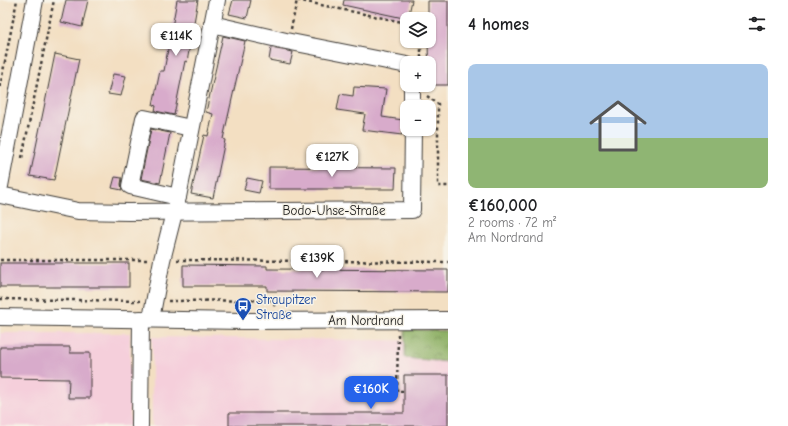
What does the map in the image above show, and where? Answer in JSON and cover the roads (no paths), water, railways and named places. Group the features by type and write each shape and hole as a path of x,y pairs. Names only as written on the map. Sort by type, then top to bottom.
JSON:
{"street":[{"path":"0,186 35,0"},
{"path":"140,426 146,319 161,301 162,260 176,204 217,0"},
{"path":"212,24 286,41 400,64"},
{"path":"176,204 130,186 144,118 191,128"},
{"name":"Bodo-Uhse-Straße","path":"176,204 412,210 413,136"},
{"path":"0,195 78,211 176,204"},
{"name":"Am Nordrand","path":"0,317 448,320"}],"place":[{"name":"Straupitzer Straße","path":"243,321"}]}
